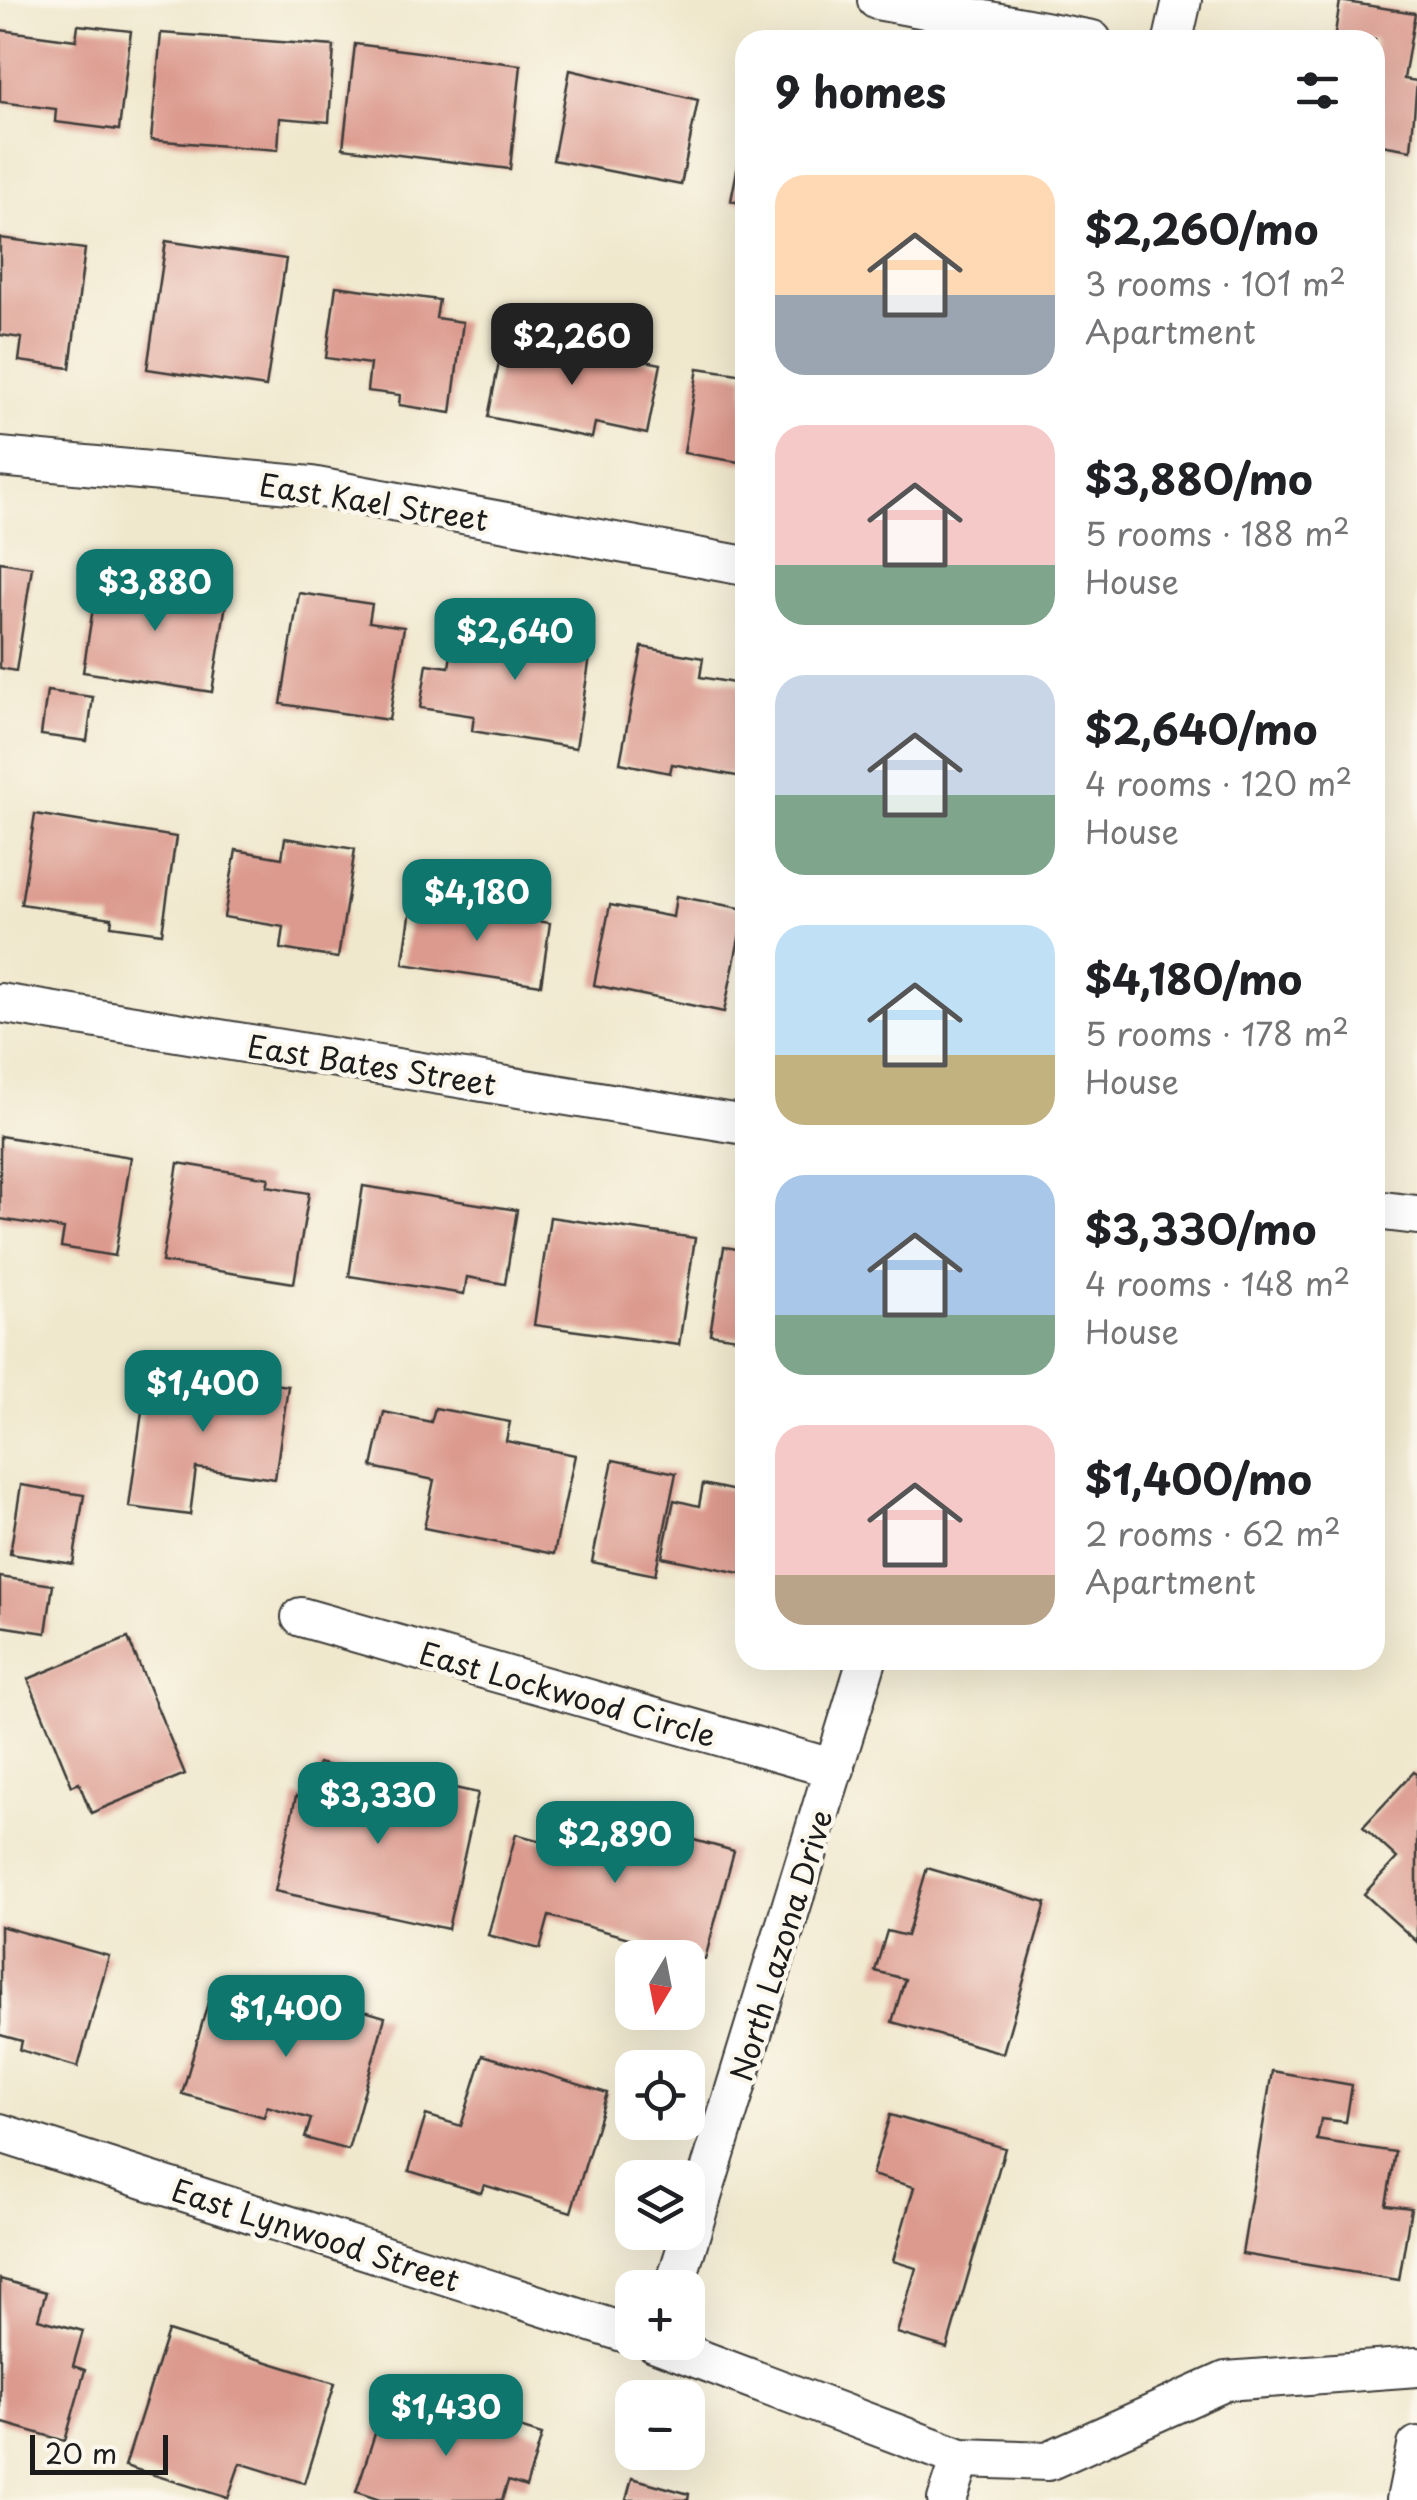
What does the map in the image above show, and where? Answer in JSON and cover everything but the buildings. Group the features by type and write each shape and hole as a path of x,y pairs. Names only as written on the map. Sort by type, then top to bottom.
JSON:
{"street":[{"path":"877,0 1038,30"},
{"path":"1176,30 1182,0"},
{"name":"East Kael Street","path":"0,457 311,486 735,564"},
{"name":"East Bates Street","path":"0,1003 735,1123"},
{"path":"1385,1211 1417,1215"},
{"name":"East Lockwood Circle","path":"300,1617 834,1769"},
{"name":"North Lazona Drive","path":"680,2270 864,1670"},
{"name":"East Lynwood Street","path":"0,2133 615,2331"},
{"path":"701,2360 961,2458 1048,2460 1226,2382 1417,2368"},
{"path":"1406,2500 1417,2446"},
{"path":"947,2500 961,2458"}]}
